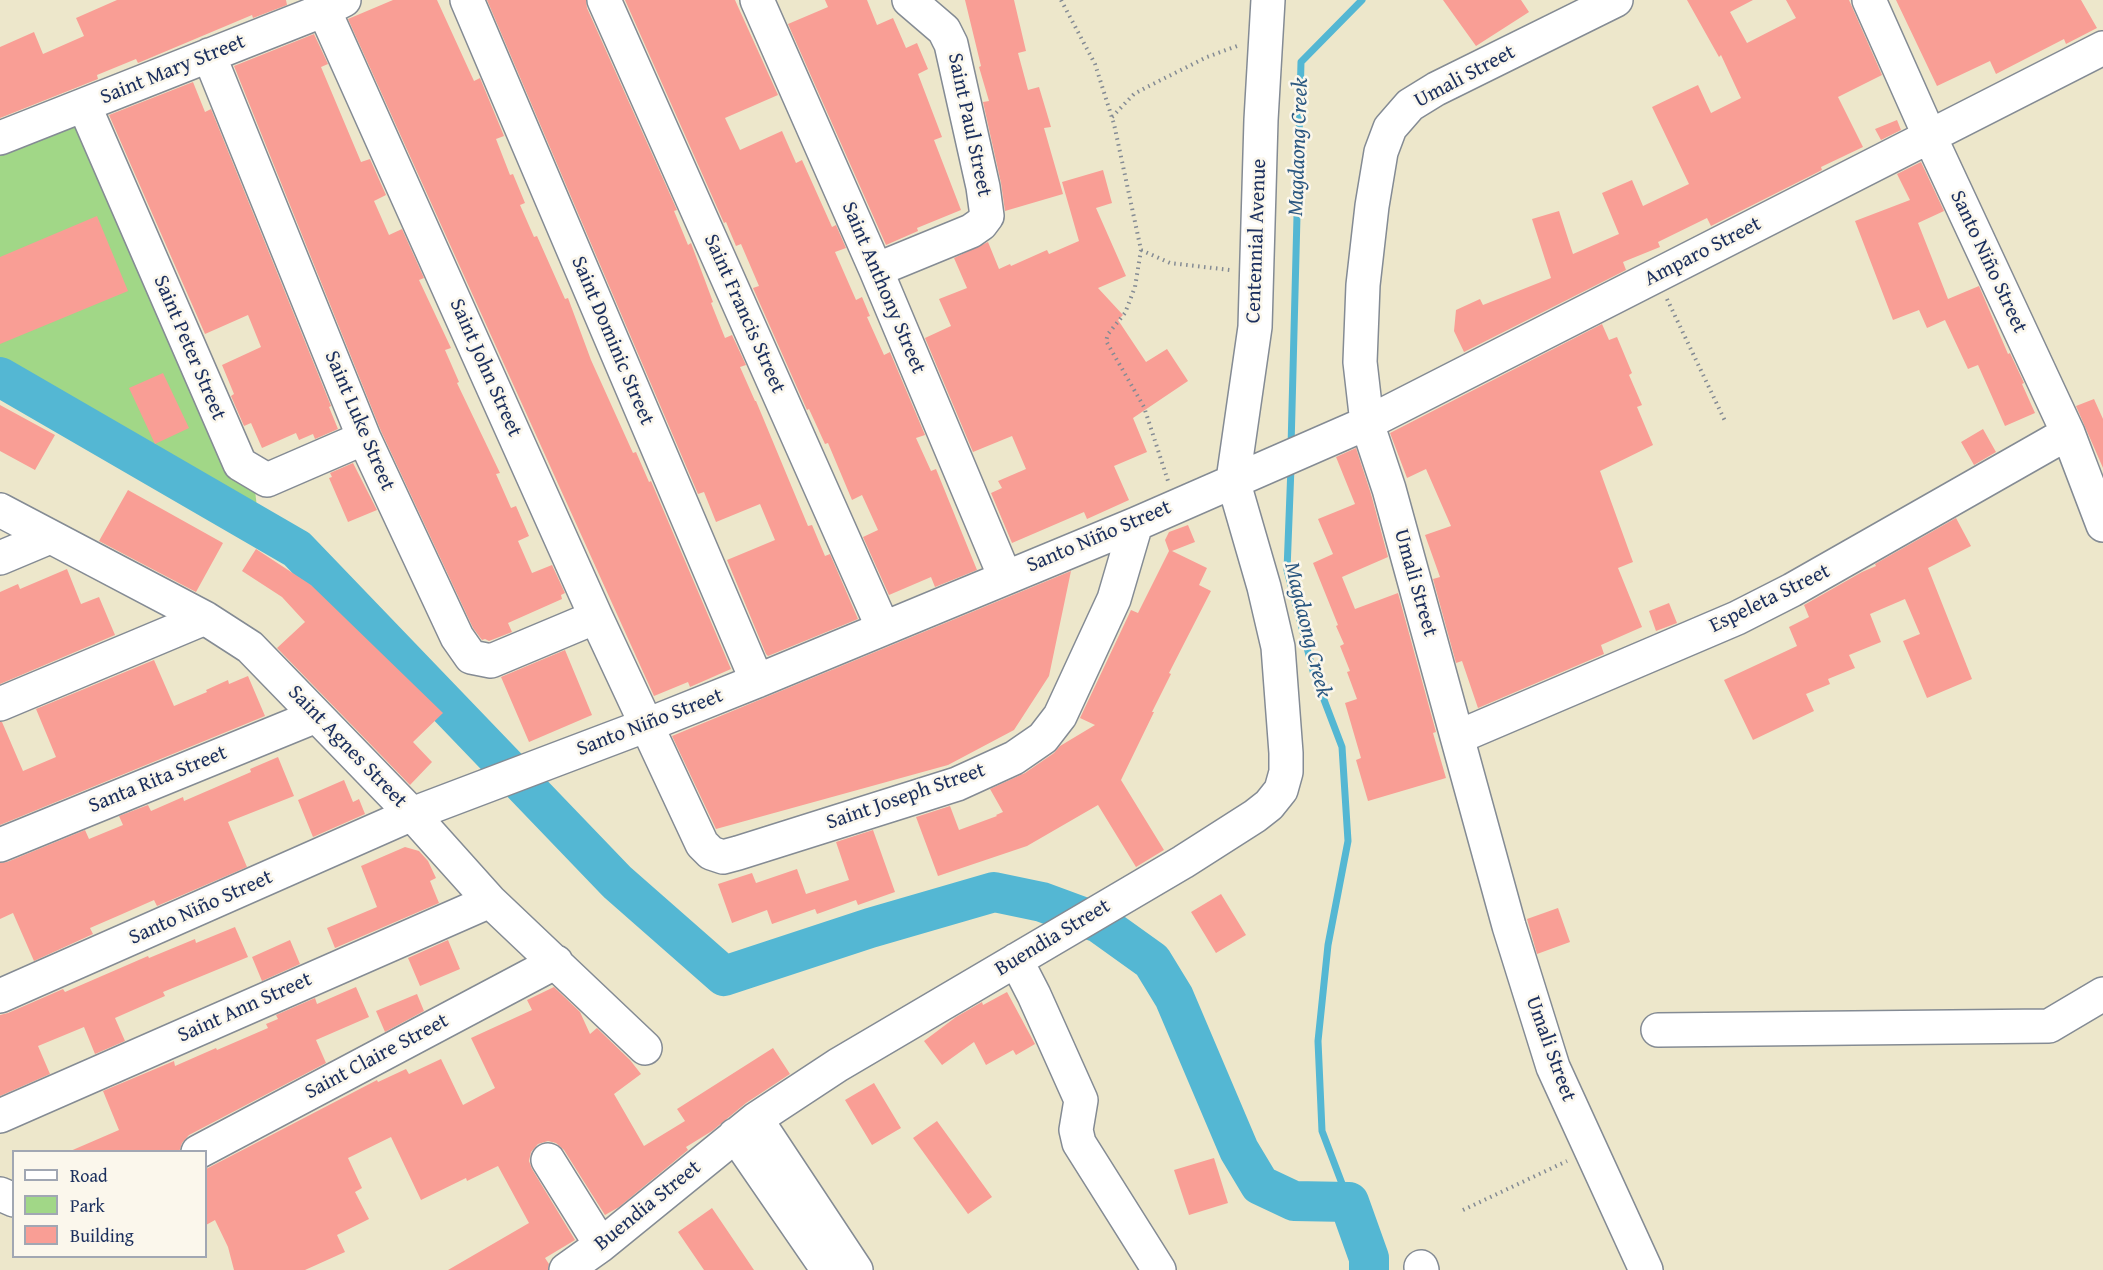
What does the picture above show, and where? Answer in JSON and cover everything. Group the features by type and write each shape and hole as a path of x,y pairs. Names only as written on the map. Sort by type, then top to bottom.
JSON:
{"street":[{"name":"Saint Dominic Street","path":"467,0 757,681"},
{"name":"Saint Francis Street","path":"604,0 883,628"},
{"name":"Saint Anthony Street","path":"757,0 876,270 1005,577"},
{"name":"Saint Paul Street","path":"876,270 970,231 981,224 987,216 983,187 951,44 944,30 909,0"},
{"name":"Centennial Avenue","path":"1243,476 1255,327 1261,120 1268,0"},
{"name":"Umali Street","path":"1616,0 1436,89 1410,105 1390,128 1380,152 1363,285 1360,362 1367,423 1389,489 1509,926 1553,1067 1646,1270"},
{"name":"Santo Niño Street","path":"1869,0 2068,433 2103,525"},
{"name":"Saint Mary Street","path":"0,138 334,5"},
{"name":"Saint John Street","path":"334,5 596,616 647,725"},
{"name":"Amparo Street","path":"1301,451 1367,423 2103,48"},
{"name":"Saint Luke Street","path":"209,55 364,438 457,637 471,657 491,661 596,616"},
{"name":"Saint Peter Street","path":"84,105 240,464 267,480 364,438"},
{"name":"Espeleta Street","path":"1458,736 1746,613 1849,559 2068,433"},
{"name":"Santo Niño Street","path":"0,996 411,814 757,681 1136,524 1301,451"},
{"name":"Buendia Street","path":"566,1270 601,1245 746,1127 838,1065 1183,862 1269,805 1281,790 1286,772 1278,647 1243,476"},
{"name":"Saint Agnes Street","path":"0,510 205,618 250,647 411,814 490,901 645,1048"},
{"name":"Saint Joseph Street","path":"647,725 702,844 711,853 723,857 957,784 1014,758 1043,738 1060,716 1114,599 1136,524"},
{"path":"0,558 50,537"},
{"path":"0,704 205,618"},
{"name":"Santa Rita Street","path":"0,845 316,716"},
{"name":"Saint Ann Street","path":"0,1116 490,901"},
{"path":"1016,960 1081,1100 1076,1130 1079,1143 1159,1270"},
{"name":"Saint Claire Street","path":"202,1150 556,962"},
{"path":"1658,1030 2049,1026 2103,994"},
{"path":"746,1127 828,1270"},
{"path":"746,1127 856,1270"},
{"path":"548,1160 601,1245"}],"path":[{"path":"1061,0 1095,64 1112,117 1141,250 1135,286 1125,313 1108,334 1106,341 1144,406 1176,505"},
{"path":"1112,117 1134,94 1152,84 1207,57 1266,35"},
{"path":"1141,250 1179,266 1257,272"},
{"path":"1656,276 1725,421"},
{"path":"1463,1210 1590,1151"}],"green space":[{"path":"75,122 255,490 258,517 13,373 0,360 0,153"}],"building":[{"path":"117,0 286,0 287,5 253,18 252,15 138,63 136,59 97,75 98,79 0,118 0,47 34,32 43,54 84,36 76,18"},
{"path":"393,0 437,0 474,81 480,78 504,136 496,139 510,175 513,174 525,203 520,205 534,237 537,236 565,299 568,298 591,360 633,453 636,452 649,482 651,481 731,669 690,687 688,682 654,696 348,19"},
{"path":"487,0 586,0 587,8 677,210 674,211 688,245 691,243 725,338 732,335 746,365 740,367 808,526 812,525 825,556 830,554 858,619 768,656 766,654 727,560 775,540 760,504 716,522 704,492 698,494"},
{"path":"625,0 735,0 778,95 725,118 740,150 782,131 796,163 802,160 832,227 836,225 846,248 835,252 856,300 862,297 870,316 867,317 884,355 890,352 925,435 916,438 931,471 936,469 977,570 935,587 931,577 889,595 863,537 878,530 862,495 852,500 828,443 825,444 809,409 807,410 753,288 759,286 741,244 736,246 726,222 724,223"},
{"path":"825,0 867,0 877,25 893,18 906,48 917,43 928,69 918,74 942,137 934,140 961,210 917,228 918,231 886,245 788,24 828,7"},
{"path":"965,0 1014,0 1026,51 1018,53 1028,90 1039,87 1051,127 1044,128 1063,194 1005,211 983,102 989,101 979,67 981,66"},
{"path":"1443,0 1521,0 1529,12 1476,46"},
{"path":"1687,0 1753,0 1730,12 1747,43 1796,18 1786,0 1849,0 1882,75 1838,97 1863,147 1711,226 1707,218 1658,242 1660,247 1623,262 1626,270 1464,352 1454,331 1456,310 1480,299 1483,305 1551,278 1532,219 1559,211 1573,254 1619,234 1602,193 1632,180 1643,206 1689,184 1652,107 1698,85 1711,113 1741,98 1721,55 1719,57"},
{"path":"1896,0 2081,0 2097,28 2066,44 2064,39 1996,74 1990,61 1937,86"},
{"path":"314,34 328,64 321,67 361,162 370,159 386,195 374,201 389,235 402,229 424,278 419,280 451,348 445,350 459,382 457,383 500,473 496,474 511,508 516,506 529,536 518,541 532,573 552,565 565,593 561,595 562,599 508,623 512,632 489,641 482,640 473,628 381,431 234,66"},
{"path":"193,82 205,112 211,109 331,406 329,407 338,429 315,439 313,434 299,440 296,433 262,448 251,423 244,426 231,396 234,394 222,365 261,347 248,315 205,334 109,115"},
{"path":"1897,120 1901,130 1881,140 1875,129"},
{"path":"1921,162 1944,211 1918,223 1948,299 1979,286 2008,354 2010,353 2024,383 2022,384 2035,413 2005,426 1978,365 1968,369 1945,320 1927,328 1919,310 1893,320 1855,221 1910,200 1897,174"},
{"path":"1103,170 1112,203 1096,208 1126,276 1098,288 1123,315 1118,320 1146,362 1167,349 1188,381 1133,418 1147,452 1114,466 1129,500 1087,519 1084,512 1012,543 991,493 1002,488 998,481 1026,469 1012,436 973,452 925,338 951,326 939,299 967,288 954,258 988,242 999,269 1047,250 1049,254 1079,241 1062,182"},
{"path":"97,216 128,291 0,344 0,257"},
{"path":"1602,324 1609,340 1617,337 1632,373 1629,375 1642,405 1637,407 1653,445 1600,471 1633,562 1618,568 1642,627 1601,645 1604,654 1478,708 1462,661 1456,663 1433,579 1440,577 1425,535 1451,526 1426,469 1407,478 1390,433"},
{"path":"163,373 189,428 155,444 129,388"},
{"path":"2094,399 2103,419 2103,468 2076,406"},
{"path":"0,405 55,435 35,470 0,451"},
{"path":"1983,429 1996,452 1974,465 1961,442"},
{"path":"1356,448 1388,557 1342,577 1355,609 1398,593 1436,732 1433,733 1446,778 1368,801 1356,760 1361,758 1345,703 1357,699 1347,672 1350,671 1340,646 1344,644 1336,626 1338,625 1313,563 1333,554 1318,519 1355,504 1336,457"},
{"path":"353,463 377,510 348,522 329,478 332,477 330,473"},
{"path":"128,490 223,543 196,592 99,541"},
{"path":"1956,518 1971,546 1928,568 1972,679 1927,698 1903,641 1920,634 1905,599 1870,614 1881,642 1849,655 1855,668 1828,679 1830,684 1806,694 1814,711 1753,740 1724,680 1797,646 1789,627 1809,617 1804,605 1876,566 1875,564"},
{"path":"1188,525 1195,542 1172,551 1207,568 1199,585 1211,591 1169,673 1171,674 1152,712 1154,712 1121,780 1164,850 1136,867 1098,805 1027,846 938,876 916,817 950,806 959,830 997,816 1003,812 990,789 1025,773 1054,753 1060,746 1095,725 1080,718 1131,610 1138,613 1169,551 1165,540 1169,532"},
{"path":"256,549 311,585 443,713 413,742 432,762 410,785 277,648 305,622 282,597 242,571"},
{"path":"67,569 81,604 99,597 115,635 0,684 0,592 18,584 20,589"},
{"path":"1071,571 1049,676 1014,730 948,765 716,829 672,736"},
{"path":"1669,603 1677,623 1656,631 1649,611"},
{"path":"565,650 592,715 529,742 501,677"},
{"path":"154,660 174,706 228,680 229,684 248,676 265,716 0,825 0,722 2,722 23,771 56,757 36,709"},
{"path":"278,757 294,796 228,822 247,867 157,906 154,900 90,928 93,934 34,961 13,913 0,919 0,863 85,830 89,839 123,825 119,816 148,805 151,811 183,797 184,801 251,772 250,769"},
{"path":"344,780 353,802 359,799 365,814 313,837 298,800"},
{"path":"873,830 895,892 858,905 856,900 817,914 815,909 772,924 767,910 732,923 718,884 752,873 756,883 797,869 806,894 849,880 836,842"},
{"path":"405,847 419,851 428,861 436,878 430,881 439,903 335,948 327,928 377,907 361,866"},
{"path":"1221,894 1246,935 1216,953 1191,912"},
{"path":"1558,908 1570,942 1537,954 1527,919"},
{"path":"235,927 248,957 163,992 165,996 115,1018 125,1041 95,1054 84,1027 38,1046 50,1074 0,1096 0,1015 63,989 65,992 148,956 149,958 195,939 196,943"},
{"path":"290,940 300,964 262,981 252,957"},
{"path":"448,940 460,969 420,986 408,958"},
{"path":"356,987 369,1017 316,1040 326,1063 189,1135 180,1150 73,1150 119,1130 103,1091 174,1061 175,1066 268,1028 266,1024 278,1019 276,1015 315,998 317,1004"},
{"path":"554,987 580,1012 590,1034 597,1028 630,1060 641,1074 614,1094 644,1146 685,1121 677,1109 773,1048 790,1074 746,1103 712,1131 686,1147 688,1150 619,1207 605,1215 564,1150 556,1143 548,1141 538,1144 531,1152 529,1161 532,1169 575,1240 545,1258 549,1264 548,1270 448,1270 529,1223 498,1166 467,1181 466,1178 421,1200 391,1137 348,1158 362,1188 355,1192 369,1219 337,1235 345,1252 305,1270 234,1270 228,1247 215,1220 207,1224 207,1168 377,1080 378,1082 406,1069 409,1074 441,1059 463,1105 495,1088 471,1038 532,1010 527,1000"},
{"path":"1007,992 1035,1044 1016,1055 1013,1050 986,1065 974,1042 942,1065 924,1041 956,1017 982,1002 983,1005"},
{"path":"417,994 424,1011 385,1032 376,1011"},
{"path":"874,1083 901,1128 872,1145 845,1100"},
{"path":"937,1121 992,1197 968,1214 913,1138"},
{"path":"1214,1158 1228,1203 1189,1215 1174,1170"},
{"path":"712,1208 754,1270 704,1270 678,1232"}],"waterway":[{"name":"Magdaong Creek","path":"1291,447 1301,62 1362,0"},
{"path":"0,377 297,549 617,882 724,976 870,928 994,892 1042,902 1099,923 1152,961 1174,997 1239,1150 1260,1185 1294,1201 1349,1202 1369,1258 1369,1270"},
{"name":"Magdaong Creek","path":"1291,467 1287,570 1313,671 1342,747 1348,841 1328,945 1318,1041 1322,1131 1349,1202"}]}
